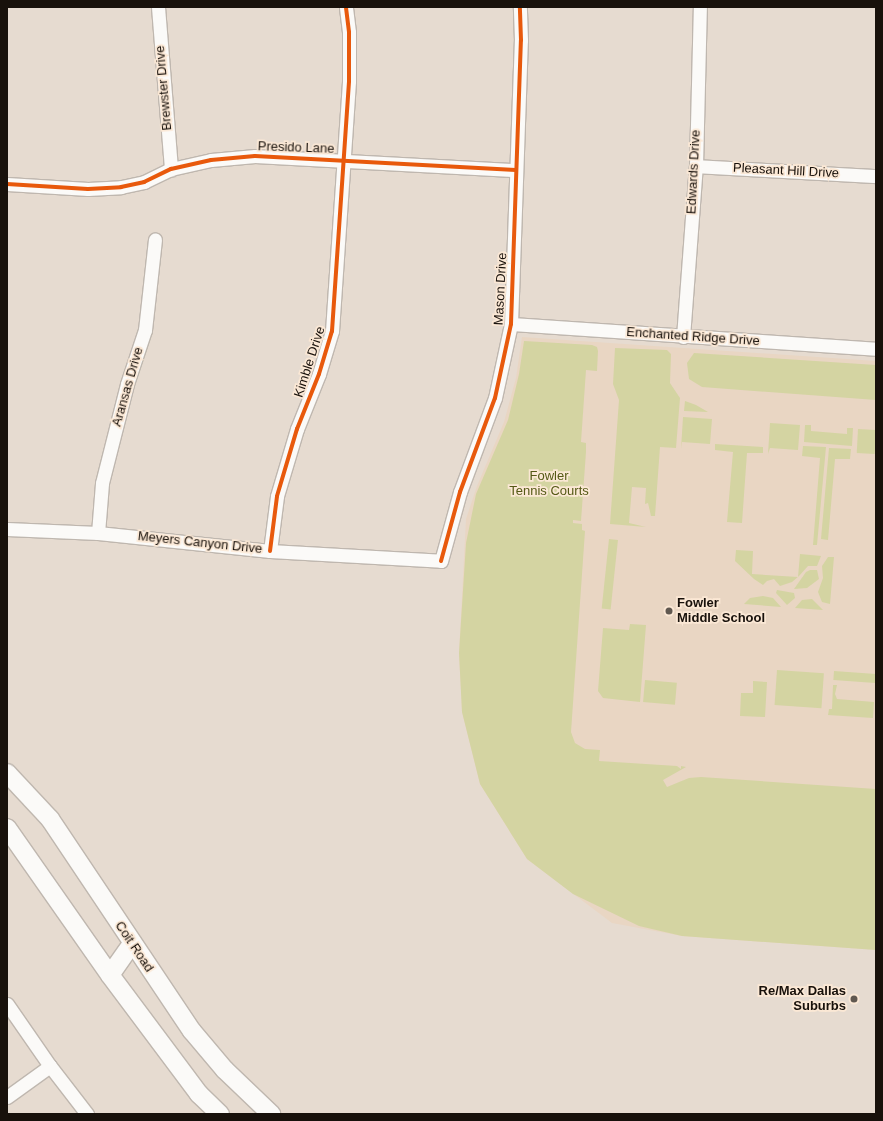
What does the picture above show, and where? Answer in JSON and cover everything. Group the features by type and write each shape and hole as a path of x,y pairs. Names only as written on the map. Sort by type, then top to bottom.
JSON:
{"main road":[{"name":"Coit Road","path":"7,773 50,819 192,1032 225,1070 271,1114"},
{"path":"7,828 110,975 199,1094 220,1114"},
{"path":"110,975 132,943"},
{"path":"110,975 146,964"}],"street":[{"name":"Brewster Drive","path":"158,7 171,168"},
{"name":"Kimble Drive","path":"270,551 277,496 296,429 319,374 332,331 346,160 349,32 346,7"},
{"name":"Mason Drive","path":"441,561 460,492 495,398 511,324 522,40 520,7"},
{"name":"Edwards Drive","path":"683,337 696,166 700,7"},
{"name":"Presido Lane","path":"7,184 88,190 121,187 144,182 171,168 211,160 255,156 516,170"},
{"name":"Pleasant Hill Drive","path":"696,166 876,176"},
{"name":"Aransas Drive","path":"98,533 102,483 127,384 144,330 155,240"},
{"name":"Enchanted Ridge Drive","path":"511,324 683,337 876,349"},
{"name":"Meyers Canyon Drive","path":"7,529 98,533 270,551 441,561"},
{"path":"7,1004 50,1066 87,1114"},
{"path":"7,1098 50,1066"}],"shaded area":[{"name":"Fowler Middle School","path":"522,337 876,361 876,950 682,936 612,923 527,859 480,784 462,712 459,653 466,519 477,486 504,422 516,378"}],"green space":[{"name":"Fowler Tennis Courts","path":"524,341 592,345 597,347 598,351 597,371 586,370 581,442 586,443 586,452 581,521 573,520 573,523 582,524 582,530 585,531 571,732 575,743 585,749 600,750 599,761 677,766 681,769 681,766 686,767 663,780 667,787 689,778 701,777 876,789 876,950 682,936 639,926 573,894 527,859 480,784 462,712 459,653 466,543 476,494 508,420 519,374"},
{"path":"615,348 667,350 671,354 670,383 680,398 676,448 660,447 655,516 651,516 648,503 645,504 646,488 632,487 629,523 646,527 610,524 619,400 613,384"},
{"path":"694,353 876,365 876,400 702,387 689,379 687,363"},
{"path":"685,401 696,405 708,412 684,411"},
{"path":"683,417 712,419 710,444 682,442 681,449"},
{"path":"770,423 800,425 798,450 770,448 768,454"},
{"path":"805,425 811,425 811,431 847,434 847,428 853,428 852,446 804,442"},
{"path":"858,429 876,430 875,454 857,453"},
{"path":"715,444 763,447 763,453 747,453 742,523 727,522 733,452 715,450"},
{"path":"803,446 826,447 817,545 813,545 820,458 802,456"},
{"path":"829,448 851,449 850,459 835,459 828,540 821,539"},
{"path":"609,539 618,540 611,610 602,609"},
{"path":"736,550 753,551 752,574 798,577 792,582 780,586 774,579 767,581 763,585 754,579 735,561"},
{"path":"800,554 821,556 817,566 808,566 798,577"},
{"path":"828,557 834,557 830,604 822,602 818,592 823,578 822,566"},
{"path":"810,570 817,570 819,579 807,588 794,589 806,572"},
{"path":"777,590 794,593 795,598 787,605 776,593"},
{"path":"763,596 773,598 781,607 744,604 750,598"},
{"path":"812,599 823,610 795,608 802,600"},
{"path":"630,624 646,625 640,702 603,698 598,691 603,628 629,630"},
{"path":"777,670 824,673 821,708 775,705"},
{"path":"834,671 876,674 875,683 833,680"},
{"path":"645,680 677,683 675,705 643,702"},
{"path":"753,681 767,682 765,717 740,716 741,693 753,693"},
{"path":"833,685 837,685 835,694 837,699 874,702 873,718 828,715 829,709 832,709"}],"cycle path":[{"path":"270,551 277,496 297,429 319,374 332,331 349,81 349,32 346,7"},
{"path":"441,561 460,492 495,398 511,324 521,40 520,7"},
{"path":"7,184 88,189 121,187 144,182 171,169 211,160 255,156 516,170"}],"place":[{"name":"Fowler Middle School","path":"669,611"},
{"name":"Re/Max Dallas Suburbs","path":"854,999"}]}
